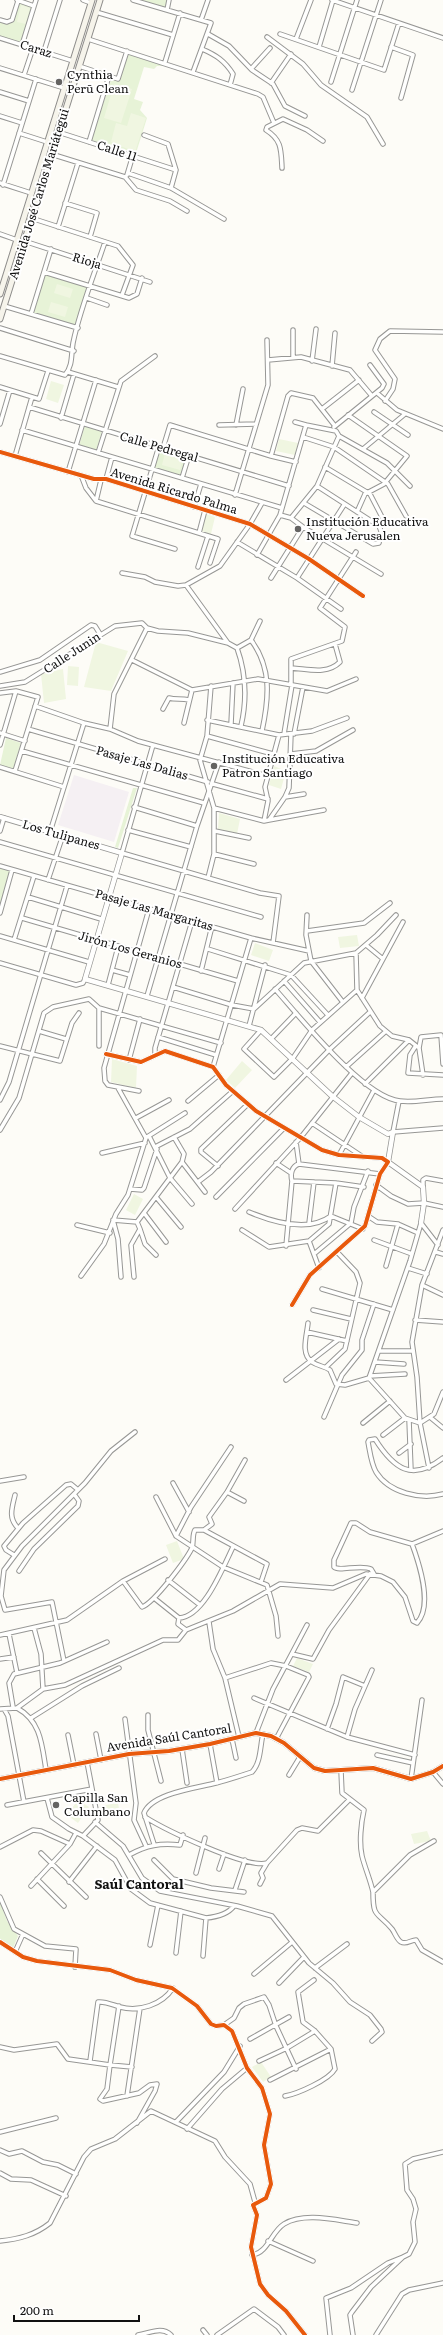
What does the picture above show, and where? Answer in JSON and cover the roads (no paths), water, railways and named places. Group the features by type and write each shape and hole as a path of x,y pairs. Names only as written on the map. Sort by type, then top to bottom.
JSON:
{"main road":[{"name":"Avenida José Carlos Mariátegui","path":"0,319 100,0"},
{"name":"Avenida José Carlos Mariátegui","path":"0,294 91,1"},
{"path":"53,123 60,125"}],"street":[{"path":"0,20 7,22 12,20 17,0 34,6"},
{"path":"22,45 36,0"},
{"path":"44,52 60,0"},
{"path":"83,0 91,1"},
{"path":"133,0 212,23 193,72"},
{"path":"167,10 169,0"},
{"path":"201,20 208,0"},
{"path":"296,40 311,0"},
{"path":"319,48 333,0 443,38"},
{"path":"331,82 341,56 357,0"},
{"path":"352,90 362,63 381,0"},
{"path":"96,12 173,35"},
{"path":"165,62 180,13"},
{"path":"280,34 384,70 399,23"},
{"path":"208,34 229,46 251,69 271,82 283,104 305,116"},
{"path":"268,37 302,64 315,80 367,117 383,144"},
{"name":"Caraz","path":"0,38 73,61"},
{"path":"88,39 165,62 261,95 274,122"},
{"path":"391,47 413,55 401,98"},
{"path":"24,75 32,48"},
{"path":"251,69 270,48"},
{"path":"202,50 217,55 229,67 233,73 230,84"},
{"path":"79,66 118,79 127,51"},
{"path":"271,82 291,54"},
{"path":"0,68 64,88"},
{"path":"88,142 109,76"},
{"path":"31,194 2,184 36,79"},
{"path":"0,92 28,101"},
{"path":"0,116 22,123"},
{"path":"282,168 277,138 265,128 274,122 283,119 289,121 323,141"},
{"name":"Calle 11","path":"58,132 176,170"},
{"path":"19,133 47,142"},
{"path":"144,136 168,144 176,170 171,188"},
{"path":"51,154 78,163 171,188 224,219"},
{"path":"126,175 133,155"},
{"path":"58,227 78,163"},
{"path":"126,175 136,190 170,202 187,212"},
{"path":"65,203 97,213 90,237"},
{"path":"31,218 120,248 133,266 122,295"},
{"path":"0,234 17,240"},
{"name":"Rioja","path":"24,241 142,278 150,282"},
{"path":"66,374 74,351 73,344 105,242"},
{"path":"31,314 50,249"},
{"path":"44,272 129,298 134,296 138,291 142,278"},
{"path":"87,298 107,305"},
{"path":"4,306 78,328"},
{"path":"0,328 74,351"},
{"path":"312,360 316,329"},
{"path":"293,330 293,357"},
{"path":"384,401 393,389 395,379 375,350 380,339 390,331 443,332"},
{"path":"332,366 335,333"},
{"path":"235,495 268,385 267,340"},
{"path":"0,356 48,371 74,374 118,387"},
{"path":"98,453 118,387 123,379 155,356"},
{"path":"268,360 293,357 312,360 350,370 372,396"},
{"path":"295,422 306,425 333,428 377,393 384,384 370,365"},
{"path":"0,387 39,399 48,371"},
{"path":"62,418 74,374"},
{"path":"68,472 96,380"},
{"path":"322,408 359,380"},
{"path":"236,424 242,389"},
{"path":"0,424 10,390"},
{"path":"271,456 289,394 291,393 313,398 322,408 339,436 363,448 395,470 410,486"},
{"path":"377,393 384,401 405,414 443,429"},
{"path":"14,456 32,397"},
{"name":"Calle Pedregal","path":"29,407 289,486"},
{"path":"374,412 408,435"},
{"path":"363,448 405,414"},
{"path":"348,415 407,456 385,482 366,492 360,502 357,512"},
{"path":"219,425 256,424"},
{"path":"175,548 132,536 152,469 170,425 271,456 296,462"},
{"path":"257,555 280,515 306,425"},
{"path":"22,430 282,508"},
{"path":"292,518 317,486 339,436"},
{"path":"303,437 334,447 385,482 398,499 406,516"},
{"name":"Avenida Ricardo Palma","path":"0,452 81,476 101,480 106,479 250,524 309,559 363,596"},
{"path":"182,478 189,455"},
{"path":"106,479 112,457"},
{"path":"325,468 366,492 373,498 384,519"},
{"path":"81,476 86,488 96,501 218,539 210,563"},
{"path":"96,501 101,480"},
{"path":"194,507 201,484"},
{"path":"304,503 333,522 373,544 379,543 381,531 379,526 344,505 317,486"},
{"path":"122,573 145,577 155,582 178,586 186,584 220,566 250,524 262,503"},
{"path":"297,578 344,505"},
{"path":"199,533 205,510"},
{"path":"280,515 292,518 302,527 381,574"},
{"path":"271,578 279,568 302,527"},
{"path":"198,567 208,536"},
{"path":"237,542 297,578 341,609"},
{"path":"284,734 292,685 291,659 342,641 344,627 320,608 356,552"},
{"path":"186,584 228,643 237,648 244,665 244,706 241,726"},
{"path":"237,648 251,640 260,621"},
{"path":"0,672 40,660 91,625 95,626 100,634"},
{"name":"Calle Junin","path":"0,686 25,682 100,634 116,626 146,626 158,631 176,631 194,634 228,643"},
{"path":"110,729 114,694 132,660 146,626"},
{"path":"251,640 260,653 267,680 267,705 262,731"},
{"path":"292,668 317,671 336,665 340,662 335,644"},
{"path":"132,660 192,690 244,681 267,680 327,691 356,679"},
{"path":"231,724 233,683"},
{"path":"208,878 214,854 214,808 201,756 207,736 207,720 211,686"},
{"path":"269,820 285,797 289,788 292,734 303,687"},
{"path":"184,723 192,690"},
{"path":"0,693 16,691 38,697 15,771"},
{"path":"0,745 2,734 16,691"},
{"path":"163,709 169,698 189,700"},
{"path":"35,706 84,723 110,729 154,744 268,776"},
{"path":"207,720 279,734 292,734 321,728 347,718"},
{"path":"50,832 84,723"},
{"name":"Pasaje Las Dalias","path":"28,729 77,745 208,782"},
{"path":"291,754 316,751 352,730"},
{"path":"2,734 25,741"},
{"path":"264,821 268,798 265,792 279,734"},
{"path":"207,736 273,754"},
{"path":"0,963 80,985 85,979 101,919 116,876 134,807 154,744"},
{"path":"22,751 141,787 204,803"},
{"path":"147,996 204,803 213,784 219,762"},
{"path":"0,767 64,787"},
{"path":"213,784 268,798"},
{"path":"285,797 304,794"},
{"path":"134,807 197,826"},
{"path":"214,808 264,821 324,810"},
{"path":"0,831 2,817"},
{"name":"Los Tulipanes","path":"2,817 122,853"},
{"path":"128,830 191,847"},
{"path":"215,831 249,838"},
{"path":"48,880 63,836"},
{"path":"0,842 261,917"},
{"path":"122,853 260,893 279,896 273,942"},
{"path":"214,854 254,864"},
{"name":"Pasaje Las Margaritas","path":"0,866 251,938 309,951"},
{"path":"0,913 12,870"},
{"path":"14,940 34,876"},
{"path":"0,1100 9,1082 17,1050 67,886"},
{"path":"28,897 60,908 101,919"},
{"path":"307,931 364,923 390,903"},
{"path":"139,1091 108,1085 105,1081 104,1068 106,1054 149,909"},
{"path":"307,915 307,931 311,961 342,1001"},
{"path":"254,1009 304,962 356,953 396,915"},
{"name":"Jirón Los Geranios","path":"22,918 54,929 238,981"},
{"path":"155,1054 158,1037 174,987 192,921"},
{"path":"362,998 403,922"},
{"path":"201,971 208,949 212,926"},
{"path":"0,936 89,962"},
{"path":"213,1067 251,938"},
{"path":"366,945 383,959"},
{"path":"108,985 118,947"},
{"path":"208,949 265,965 291,975 327,1014"},
{"path":"356,953 357,990 370,1012 385,1032 409,1040 417,1048 423,1075"},
{"path":"249,1026 265,965"},
{"path":"112,970 130,975"},
{"path":"85,979 169,1002 261,1030 309,1072 332,1096 359,1117 388,1134 393,1132 443,1128"},
{"path":"284,981 320,1022"},
{"path":"174,987 232,1005 254,1009"},
{"path":"275,989 346,1067 373,1092 400,1101 443,1098"},
{"path":"261,1030 244,1049 272,1076 277,1076 293,1058 312,1030 327,1014 357,990"},
{"path":"0,1130 19,1098 44,1013 53,1007 78,999 89,999 99,1008 119,1012 221,1043"},
{"path":"99,1008 99,1046"},
{"path":"198,1182 218,1166 330,1049 370,1012"},
{"path":"0,1046 33,1053 60,1061 72,1022 79,1013"},
{"path":"271,1039 296,1013"},
{"path":"129,1060 140,1019"},
{"path":"39,1031 66,1039"},
{"path":"346,1067 385,1032"},
{"path":"443,1064 441,1035 421,1037 417,1048 410,1055 408,1071 410,1074 443,1075"},
{"path":"158,1037 216,1055"},
{"path":"364,1084 409,1040"},
{"path":"106,1054 141,1062 155,1054 165,1051 213,1067 233,1091 248,1104 267,1116 283,1129 301,1137 322,1150 339,1155 364,1158 382,1158 423,1187"},
{"path":"235,1208 301,1137 332,1096 352,1073"},
{"path":"188,1101 219,1076"},
{"path":"118,1088 156,1148 170,1178 192,1204"},
{"path":"130,1189 139,1190 144,1188 156,1148 190,1129 233,1091"},
{"path":"339,1155 373,1092"},
{"path":"136,1118 169,1100"},
{"path":"292,1305 300,1288 310,1275 362,1229 368,1216 380,1174 388,1162 400,1101"},
{"path":"218,1166 201,1152 201,1149 248,1104"},
{"path":"80,1276 110,1234 113,1220 130,1189 148,1137 185,1113"},
{"path":"312,1123 364,1158"},
{"path":"216,1197 283,1129"},
{"path":"137,1222 182,1162 184,1154 174,1138"},
{"path":"296,1142 299,1164"},
{"path":"102,1153 145,1143"},
{"path":"182,1162 205,1192"},
{"path":"276,1163 291,1173"},
{"path":"286,1246 292,1181 291,1173 294,1166 299,1164 368,1171 380,1174"},
{"path":"314,1254 351,1223 354,1207 364,1187 368,1171"},
{"path":"370,1377 408,1268 421,1223 424,1203 423,1180 426,1178 443,1181"},
{"path":"292,1181 336,1183 364,1187"},
{"path":"309,1223 314,1182"},
{"path":"242,1230 269,1247 286,1246 309,1241 329,1224 336,1183"},
{"path":"376,1185 391,1196 408,1204 424,1203 443,1207"},
{"path":"156,1197 181,1227"},
{"path":"249,1212 289,1224 316,1223 331,1216 351,1223 362,1229"},
{"path":"144,1213 166,1242"},
{"path":"368,1216 377,1222 398,1224 418,1233"},
{"path":"113,1220 137,1222"},
{"path":"113,1220 118,1239 121,1277"},
{"path":"137,1222 145,1244 156,1255"},
{"path":"421,1223 438,1245"},
{"path":"386,1266 398,1224"},
{"path":"77,1225 110,1234"},
{"path":"134,1277 131,1245 140,1229"},
{"path":"429,1468 420,1422 417,1377 412,1351 415,1320 422,1285 436,1252 443,1230"},
{"path":"374,1240 412,1254"},
{"path":"309,1241 319,1268"},
{"path":"326,1367 343,1352 347,1341 359,1277 337,1252"},
{"path":"436,1252 443,1254"},
{"path":"408,1268 427,1274"},
{"path":"422,1285 443,1295"},
{"path":"322,1289 393,1310"},
{"path":"324,1417 342,1375 362,1350 362,1340 374,1304"},
{"path":"312,1310 351,1319"},
{"path":"415,1320 443,1322"},
{"path":"308,1323 305,1347 311,1361 326,1367 337,1385"},
{"path":"307,1332 347,1341"},
{"path":"286,1380 339,1339"},
{"path":"379,1351 412,1351"},
{"path":"375,1362 404,1364"},
{"path":"337,1385 345,1386 370,1377 405,1374"},
{"path":"370,1377 407,1419 420,1422 431,1418 443,1392"},
{"path":"362,1423 390,1401"},
{"path":"431,1418 443,1428"},
{"path":"382,1436 407,1419"},
{"path":"407,1419 411,1444 411,1470"},
{"path":"64,1661 51,1600 6,1611 1,1607 0,1587 2,1569 38,1528 85,1483 111,1451 135,1432"},
{"path":"443,1458 422,1471 411,1470 388,1459 375,1439 369,1440 370,1457 376,1472 387,1484 398,1490 424,1497 443,1494"},
{"path":"399,1454 411,1444"},
{"path":"176,1536 189,1512 231,1447"},
{"path":"204,1530 212,1524 209,1517 227,1492 245,1460"},
{"path":"0,1481 24,1477"},
{"path":"173,1483 189,1512"},
{"path":"14,1555 6,1550 4,1546 18,1528 66,1485 71,1484 77,1489"},
{"path":"227,1492 244,1502"},
{"path":"19,1571 34,1549 78,1506 79,1501 74,1494"},
{"path":"15,1495 11,1517 13,1523 18,1528"},
{"path":"156,1497 176,1536 192,1548 223,1566 267,1585 270,1590 276,1616 278,1636"},
{"path":"372,1574 371,1569 363,1566 338,1570 334,1567 350,1524 354,1523 370,1532 412,1544 443,1531"},
{"path":"123,1581 142,1607 154,1598 168,1580 182,1566 192,1548 195,1530 204,1530 267,1564 261,1582"},
{"path":"2,1709 15,1708 43,1689 65,1684 163,1640 178,1640 186,1630 209,1622 284,1583 332,1588 360,1575 372,1574 390,1579 404,1597 414,1622 418,1622 423,1612 423,1583 420,1565 412,1544"},
{"path":"154,1598 179,1618 189,1616 200,1606 214,1586 233,1547"},
{"path":"0,1635 67,1620 123,1581 165,1559"},
{"path":"292,1654 313,1659 329,1630 372,1574"},
{"path":"168,1580 200,1606"},
{"path":"179,1618 178,1624 186,1630"},
{"path":"209,1622 215,1658 225,1678 239,1737"},
{"path":"256,1733 273,1689 307,1625"},
{"path":"34,1628 42,1668 43,1689"},
{"path":"9,1634 17,1673"},
{"path":"46,1770 40,1736 31,1718 15,1708 9,1683 11,1677 17,1673 42,1668 64,1661 107,1642"},
{"path":"0,1659 14,1657"},
{"path":"225,1678 268,1663 286,1666 309,1676 276,1739"},
{"path":"31,1718 82,1686 119,1668"},
{"path":"347,1737 372,1670"},
{"path":"327,1729 336,1704 343,1677 365,1686"},
{"path":"254,1698 268,1703 289,1714 347,1737 415,1755"},
{"path":"422,1700 411,1779 433,1772 443,1766"},
{"path":"2,1709 8,1716 24,1802"},
{"path":"148,1715 153,1752 160,1781"},
{"path":"125,1719 136,1803 134,1820 146,1846"},
{"name":"Avenida Saúl Cantoral","path":"0,1779 129,1754 182,1749 210,1744 256,1733 276,1739 314,1768 341,1771 373,1768 411,1779"},
{"path":"96,1734 101,1760"},
{"path":"154,1844 144,1817 146,1809 154,1802 170,1794 217,1783 252,1772 257,1767 263,1734"},
{"path":"68,1735 74,1765"},
{"path":"232,1739 236,1758"},
{"path":"210,1744 217,1783"},
{"path":"182,1749 187,1784"},
{"path":"377,1755 413,1763"},
{"path":"289,1775 300,1757"},
{"path":"83,1836 98,1820 87,1762"},
{"path":"341,1771 342,1794 364,1810 361,1837 362,1856 370,1875 375,1912 392,1929 400,1941 404,1943 416,1940 422,1950 443,1962"},
{"path":"433,1772 443,1784"},
{"path":"7,1805 92,1789"},
{"path":"46,1798 52,1817 83,1836 115,1860 131,1889 150,1903 206,1918 215,1917 231,1910 234,1906"},
{"path":"260,1884 263,1878 261,1873 267,1863 298,1829 318,1831 349,1800"},
{"path":"144,1817 203,1846 224,1854 262,1865 267,1863"},
{"path":"95,1822 123,1846 142,1878 160,1891 234,1906 272,1916 278,1922 291,1943 304,1957 350,2002 370,2015 381,2028 382,2032 372,2041"},
{"path":"0,1847 33,1830 42,1831 70,1844"},
{"path":"32,1886 70,1844 76,1833"},
{"path":"129,1855 146,1846 154,1844 163,1843 180,1845 183,1835"},
{"path":"196,1873 205,1838"},
{"path":"373,1892 410,1855 434,1842"},
{"path":"69,1882 97,1846"},
{"path":"41,1853 86,1897"},
{"path":"219,1869 224,1854"},
{"path":"154,1860 173,1879 211,1888 244,1892"},
{"path":"235,1890 245,1860"},
{"path":"37,1880 64,1906"},
{"path":"0,1897 14,1929 46,1946 76,1949 75,1967"},
{"path":"150,1945 158,1905"},
{"path":"176,1953 181,1911"},
{"path":"203,1956 206,1918"},
{"path":"16,1952 23,1934"},
{"path":"0,1942 16,1952 37,1961 75,1967 110,1970 136,1980 159,1983 172,1988 197,2006 211,2024 216,2026 224,2025 234,2018 239,2008 244,2004 261,1996 269,2004 276,2026 296,2068"},
{"path":"254,1974 291,1943"},
{"path":"315,1968 347,1944"},
{"path":"279,1983 304,1957"},
{"path":"285,2096 295,2094 332,2075 335,2063 331,2049 315,2031 303,2022 298,1999 299,1990 314,1980"},
{"path":"90,2061 97,2003 101,2001 119,2006 140,2008 165,1999 172,1988"},
{"path":"119,2006 108,2089 100,2099 101,2101 127,2096 139,2093 154,2084 158,2086 137,2124"},
{"path":"127,2096 140,2008"},
{"path":"250,2039 276,2026 289,2017"},
{"path":"224,2025 232,2031 240,2046 247,2068 262,2088 270,2114 264,2145 271,2184 266,2198 255,2202"},
{"path":"259,2061 287,2048 315,2031"},
{"path":"0,2047 14,2050 57,2044 68,2059 132,2067"},
{"path":"176,2122 224,2072 240,2046"},
{"path":"270,2080 331,2049"},
{"path":"187,2129 222,2089 247,2068"},
{"path":"0,2241 20,2239 43,2229 50,2223 66,2196 84,2157 91,2149 107,2144 154,2111 187,2129 215,2141 221,2147 225,2157 250,2184 255,2202 253,2206 257,2215 251,2240 252,2255 264,2291 286,2312 305,2335"},
{"path":"0,2132 10,2127 56,2118"},
{"path":"0,2150 9,2154 22,2151 43,2162 58,2165 76,2174"},
{"path":"330,2335 325,2306 326,2298 350,2288 388,2263 409,2254 415,2242 413,2222 416,2210 413,2199 407,2190 405,2164 413,2159 443,2152"},
{"path":"0,2173 11,2179 31,2180 66,2196"},
{"path":"252,2255 263,2250 279,2227 294,2220 314,2218 357,2223"},
{"path":"268,2241 313,2261"},
{"path":"353,2335 350,2315 372,2287 403,2257"},
{"path":"376,2335 402,2294 409,2290 443,2284"},
{"path":"217,2335 254,2309 278,2327 284,2335"},
{"path":"138,2335 165,2330 171,2335"},
{"path":"203,2330 207,2335"}],"place":[{"name":"Cynthia Perū Clean","path":"59,82"},
{"name":"Institución Educativa Nueva Jerusalen","path":"298,529"},
{"name":"Institución Educativa Patron Santiago","path":"214,766"},
{"name":"Capilla San Columbano","path":"56,1805"}],"district":[{"name":"Saúl Cantoral","path":"139,1884"}]}
